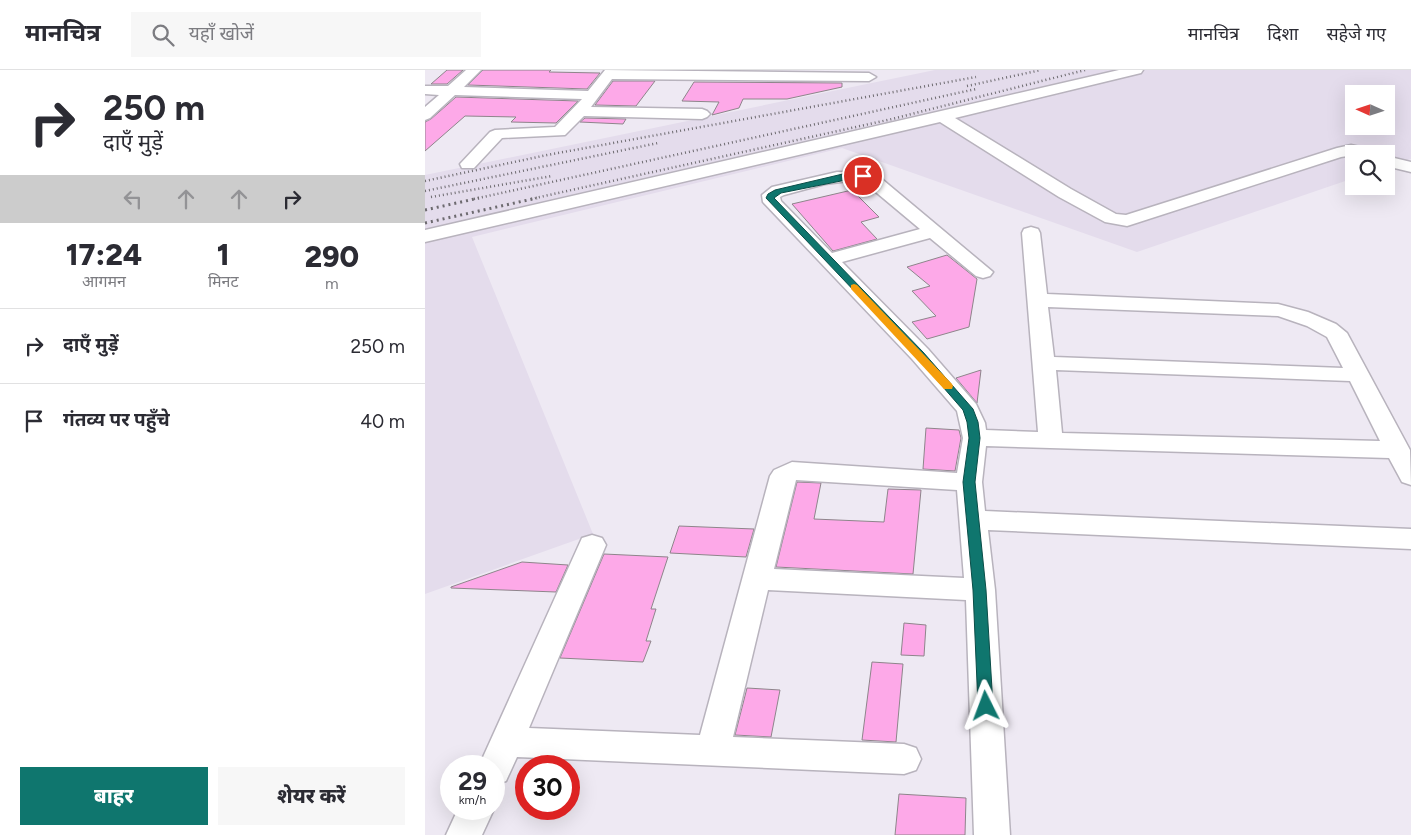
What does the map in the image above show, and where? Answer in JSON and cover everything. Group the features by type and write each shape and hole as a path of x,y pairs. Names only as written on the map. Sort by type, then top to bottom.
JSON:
{"street":[{"path":"425,115 474,70"},
{"path":"425,236 943,117 1136,70"},
{"path":"468,164 496,135 506,133 544,134 559,132 580,111 611,72 762,73 869,77"},
{"path":"425,90 592,95"},
{"path":"580,111 702,114"},
{"path":"943,117 1065,192 1111,218 1127,221 1345,151"},
{"path":"1395,163 1411,167"},
{"path":"983,272 871,178 847,176 771,195 772,202 919,354 968,409 973,422 975,438 969,482 980,590 992,835"},
{"path":"829,260 933,230"},
{"path":"1031,233 1051,440"},
{"path":"1037,300 1278,310 1304,316 1336,333 1411,476"},
{"path":"1044,363 1359,375"},
{"path":"975,438 1398,450"},
{"path":"713,751 758,579 780,482 787,473 799,471 969,482"},
{"path":"972,520 1411,540"},
{"path":"500,755 592,544"},
{"path":"758,579 980,590"},
{"path":"505,756 713,751 904,759"},
{"path":"463,835 470,820"}],"shaded area":[{"path":"935,70 1411,70 1411,159 1395,164 1395,145 1345,145 1345,181 1137,252 842,148 472,237 593,534 425,594 425,175"}],"building":[{"path":"447,70 463,70 447,84 431,84"},
{"path":"483,70 551,70 549,72 600,73 587,89 468,85"},
{"path":"613,81 655,81 636,106 595,105"},
{"path":"694,82 842,83 842,87 787,99 743,99 739,108 712,115 719,102 682,101"},
{"path":"456,97 578,101 556,123 511,122 516,117 465,116 425,151 425,122"},
{"path":"585,118 626,119 623,124 580,122"},
{"path":"852,190 879,217 861,222 877,239 833,251 792,204"},
{"path":"947,255 977,279 969,327 927,339 912,322 936,316 912,291 930,286 907,267"},
{"path":"981,370 977,403 956,378"},
{"path":"926,428 959,430 961,438 955,471 923,469"},
{"path":"797,482 821,483 814,519 884,522 888,489 921,490 913,574 776,567"},
{"path":"679,526 754,529 746,557 670,553"},
{"path":"604,554 668,557 651,609 656,609 646,641 651,641 643,662 560,658"},
{"path":"522,562 568,565 556,592 451,588 451,587"},
{"path":"904,623 926,625 924,656 901,655"},
{"path":"872,662 903,664 896,742 862,740"},
{"path":"747,688 780,690 771,737 735,735"},
{"path":"899,794 966,798 965,835 895,835"}],"railway":[{"path":"967,86 1041,70"},
{"path":"531,199 892,119 1085,70"},
{"path":"425,181 547,155 976,77"},
{"path":"474,199 976,89"},
{"path":"425,191 658,143"},
{"path":"431,197 552,176"},
{"path":"425,210 479,198"},
{"path":"425,223 537,198"}],"slow traffic":[{"path":"854,287 948,386"}],"route":[{"path":"863,176 847,176 778,192 771,195 770,198 783,214 919,354 968,409 973,422 975,438 969,482 980,590 986,706"}]}
